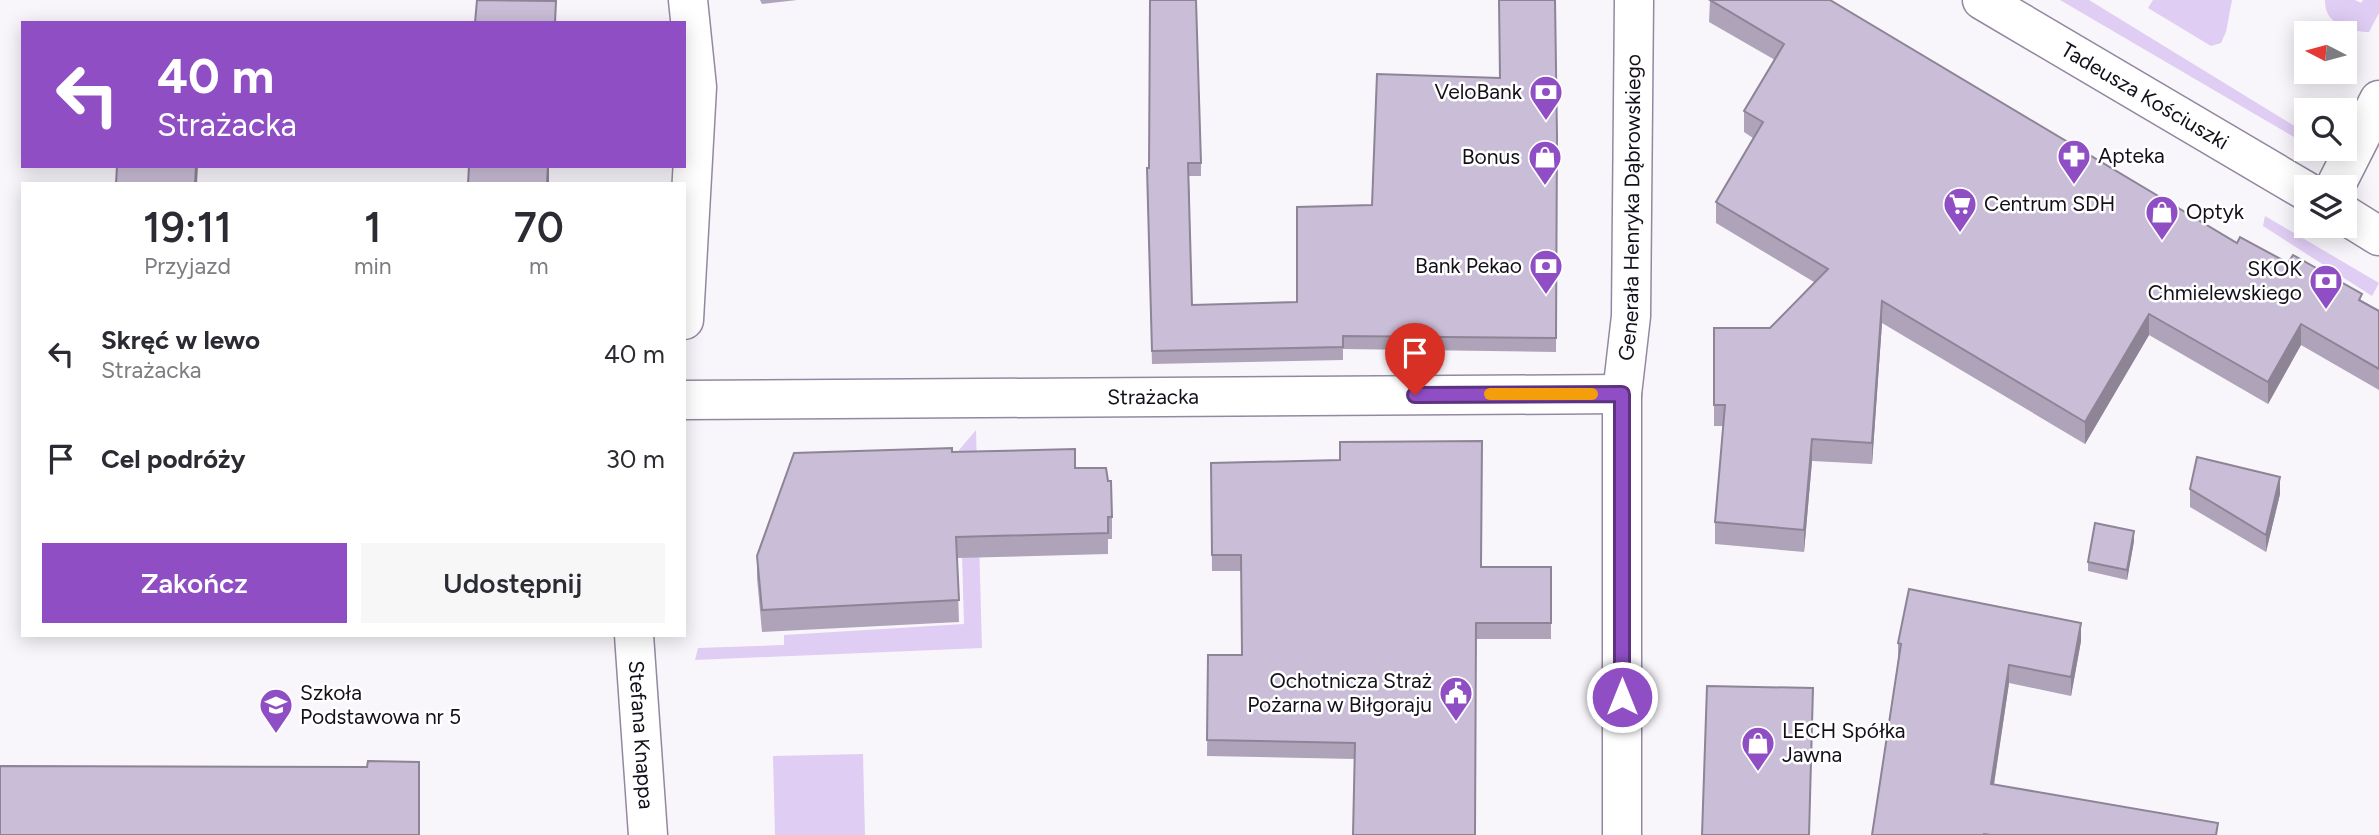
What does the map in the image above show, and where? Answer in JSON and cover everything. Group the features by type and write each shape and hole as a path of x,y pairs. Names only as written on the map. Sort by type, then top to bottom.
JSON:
{"street":[{"path":"686,284 697,87 695,46 688,0"},
{"name":"Generała Henryka Dąbrowskiego","path":"1622,835 1622,394 1631,316 1634,0"},
{"name":"Tadeusza Kościuszki","path":"1982,0 2294,184"},
{"path":"2341,175 2379,100"},
{"path":"2357,222 2379,236"},
{"name":"Strażacka","path":"686,400 1622,394"},
{"name":"Stefana Knappa","path":"634,637 648,835"}],"shaded area":[{"path":"2060,0 2089,0 2294,126 2294,137"},
{"path":"2153,0 2232,0 2226,32 2221,43 2211,46 2148,8"},
{"path":"2325,0 2355,0 2361,3 2363,0 2379,0 2379,13 2369,32 2357,30 2357,21 2333,21"},
{"path":"2265,216 2294,233 2294,238 2302,238 2379,283 2372,296 2263,226"},
{"path":"976,430 982,648 695,660 698,648 784,645 784,635 964,624 959,450"},
{"path":"863,754 865,835 775,835 773,756"}],"building":[{"path":"477,0 556,1 555,21 475,21"},
{"path":"1150,0 1196,0 1201,163 1188,163 1192,305 1297,302 1297,207 1372,205 1377,74 1500,78 1499,0 1555,0 1556,338 1343,336 1343,347 1152,351 1147,168"},
{"name":"Centrum SDH","path":"1710,0 1830,0 2237,243 2240,237 2288,263 2293,255 2362,294 2359,300 2379,311 2379,369 2301,324 2268,382 2149,314 2085,422 1882,301 1872,443 1812,439 1804,530 1715,522 1725,405 1714,405 1714,328 1770,328 1828,269 1716,202 1763,122 1744,111 1784,44"},
{"path":"117,168 196,168 195,182 116,182"},
{"path":"469,168 548,168 547,182 468,182"},
{"path":"1482,441 1481,567 1551,567 1551,623 1476,623 1475,835 1353,835 1355,743 1207,740 1208,655 1242,655 1241,555 1212,555 1211,463 1340,460 1340,442"},
{"path":"952,448 952,452 1075,449 1075,468 1106,468 1108,481 1111,481 1112,517 1108,517 1108,533 956,537 959,600 762,610 757,556 794,453"},
{"path":"2197,457 2280,477 2266,535 2190,489"},
{"path":"2095,523 2134,531 2127,570 2088,562"},
{"path":"1909,589 2081,623 2071,677 2009,665 1991,784 2218,823 2216,835 1872,835 1901,644 1898,643"},
{"name":"LECH Spółka Jawna","path":"1707,686 1813,688 1809,835 1702,835"},
{"path":"368,761 419,762 419,835 0,835 0,766 367,767"}],"slow traffic":[{"path":"1490,394 1592,394"}],"place":[{"name":"VeloBank","path":"1546,122"},
{"name":"Apteka","path":"2074,186"},
{"name":"Bonus","path":"1545,187"},
{"name":"Centrum SDH","path":"1960,234"},
{"name":"Optyk","path":"2162,242"},
{"name":"Bank Pekao","path":"1546,296"},
{"name":"SKOK Chmielewskiego","path":"2326,311"},
{"name":"Ochotnicza Straż Pożarna w Biłgoraju","path":"1456,723"},
{"name":"Szkoła Podstawowa nr 5","path":"276,735"},
{"name":"LECH Spółka Jawna","path":"1758,773"}],"route":[{"path":"1415,395 1622,394 1622,697"}]}
